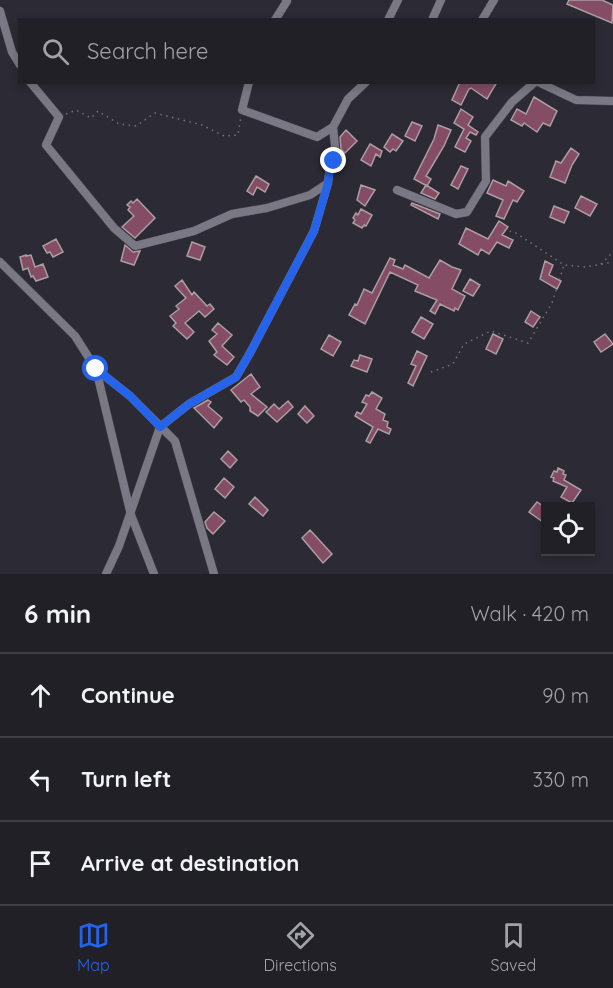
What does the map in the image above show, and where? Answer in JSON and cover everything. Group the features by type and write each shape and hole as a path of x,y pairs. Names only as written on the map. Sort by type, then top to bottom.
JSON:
{"street":[{"path":"276,18 287,0"},
{"path":"389,18 398,0"},
{"path":"433,18 441,0"},
{"path":"483,18 494,0"},
{"path":"0,11 12,52 18,62"},
{"path":"32,84 59,117 46,145 114,228 135,246 194,231 232,214 267,208 310,195 328,183"},
{"path":"248,84 242,110 317,137 333,127 355,84"},
{"path":"348,99 364,84"},
{"path":"397,190 456,214 467,212 486,182 485,137 512,102 534,84"},
{"path":"540,84 576,100 613,101"},
{"path":"106,574 131,515 160,427 189,404 236,377 314,231 328,183 330,166 336,155 333,127"},
{"path":"0,262 75,336 96,369 131,515 154,574"},
{"path":"96,369 130,396 176,441 214,574"}],"path":[{"path":"59,117 76,110 91,118 98,111 119,124 136,126 155,113 202,125 224,136 238,135 242,110"},
{"path":"504,228 516,233 564,265 586,267 613,262"},
{"path":"601,264 613,252"},
{"path":"432,372 453,364 465,344 491,331 528,343 552,303 564,265"}],"building":[{"path":"569,0 602,0 613,5 612,23 567,4"},
{"path":"459,84 496,84 487,99 471,88 461,105 452,100"},
{"path":"534,97 557,111 550,126 543,123 537,132 524,123 522,126 511,120 517,109 526,114"},
{"path":"461,109 473,117 468,125 478,132 476,135 470,132 466,138 471,141 465,152 455,147 464,129 454,123"},
{"path":"412,122 422,126 415,141 405,136"},
{"path":"438,125 451,130 426,176 431,179 427,186 414,179 434,139"},
{"path":"346,130 357,141 345,153 341,149 340,137"},
{"path":"392,134 403,141 396,151 393,149 390,152 384,147"},
{"path":"370,144 382,151 380,157 376,154 371,166 361,160"},
{"path":"571,148 579,154 565,183 550,177 556,161 561,163"},
{"path":"461,166 468,169 458,189 451,185"},
{"path":"256,176 269,184 265,192 257,187 253,195 247,191"},
{"path":"493,180 506,186 508,181 524,191 517,202 513,200 504,219 496,216 503,200 487,193"},
{"path":"361,185 375,190 365,206 357,200"},
{"path":"426,185 439,193 435,199 421,193"},
{"path":"581,196 597,204 590,216 575,208"},
{"path":"137,199 155,218 135,238 122,227 134,216 128,210 130,207 127,205"},
{"path":"412,203 440,214 438,219 411,205"},
{"path":"554,206 569,212 564,223 550,217"},
{"path":"361,209 372,215 366,226 362,228 353,223 355,220 353,218"},
{"path":"499,221 508,227 502,235 513,240 509,248 497,242 489,254 481,249 478,255 459,244 466,228 488,239"},
{"path":"56,239 63,252 53,257 43,246"},
{"path":"192,242 205,247 200,260 187,256"},
{"path":"125,245 133,252 140,251 134,265 121,261"},
{"path":"31,255 35,267 43,264 48,277 36,281 33,276 31,277 28,268 23,270 20,257"},
{"path":"390,258 395,260 393,265 403,269 405,265 429,278 440,260 461,270 452,289 465,296 458,310 455,308 454,311 440,304 435,314 430,311 437,300 415,291 418,285 390,272 365,324 349,315 355,304 357,305 364,289 372,293"},
{"path":"545,261 553,265 549,275 561,281 557,289 540,279"},
{"path":"470,279 480,285 473,296 463,291"},
{"path":"182,280 192,295 194,292 207,306 210,304 214,309 205,317 199,311 185,323 194,332 187,339 173,326 176,323 170,316 179,309 176,306 186,298 175,286"},
{"path":"531,311 540,317 533,327 525,322"},
{"path":"421,317 433,324 424,339 412,332"},
{"path":"218,323 232,335 222,346 234,357 227,365 214,355 217,352 209,341 217,334 212,330"},
{"path":"493,334 503,339 496,354 486,349"},
{"path":"605,334 613,344 601,352 594,342"},
{"path":"329,335 341,342 333,356 321,349"},
{"path":"417,351 427,356 413,386 408,383 416,366 411,364"},
{"path":"360,355 372,359 367,372 351,366 354,360 358,361"},
{"path":"251,374 260,387 251,394 267,407 258,416 250,411 250,407 244,400 241,402 231,390"},
{"path":"372,392 382,398 376,409 385,414 383,420 388,422 387,427 391,429 389,434 378,429 370,443 366,441 373,427 355,416 357,412 361,414 367,404 362,402 366,395 369,396"},
{"path":"208,400 211,402 208,406 222,418 214,428 194,408"},
{"path":"288,401 293,407 277,422 266,412 274,404 279,409"},
{"path":"305,406 314,416 307,423 298,414"},
{"path":"228,451 237,460 230,468 221,459"},
{"path":"558,468 564,471 563,474 566,475 564,480 581,490 573,502 561,497 567,487 553,481 554,478 551,477 554,471 557,472"},
{"path":"224,478 234,487 225,498 215,489"},
{"path":"255,497 268,510 263,516 249,504"},
{"path":"537,502 541,505 541,521 529,512"},
{"path":"214,512 225,521 213,534 205,522"},
{"path":"310,530 332,554 323,563 302,538"}],"route":[{"path":"96,369 130,396 160,427 189,404 236,377 314,231 328,183 330,166 334,161"}]}
